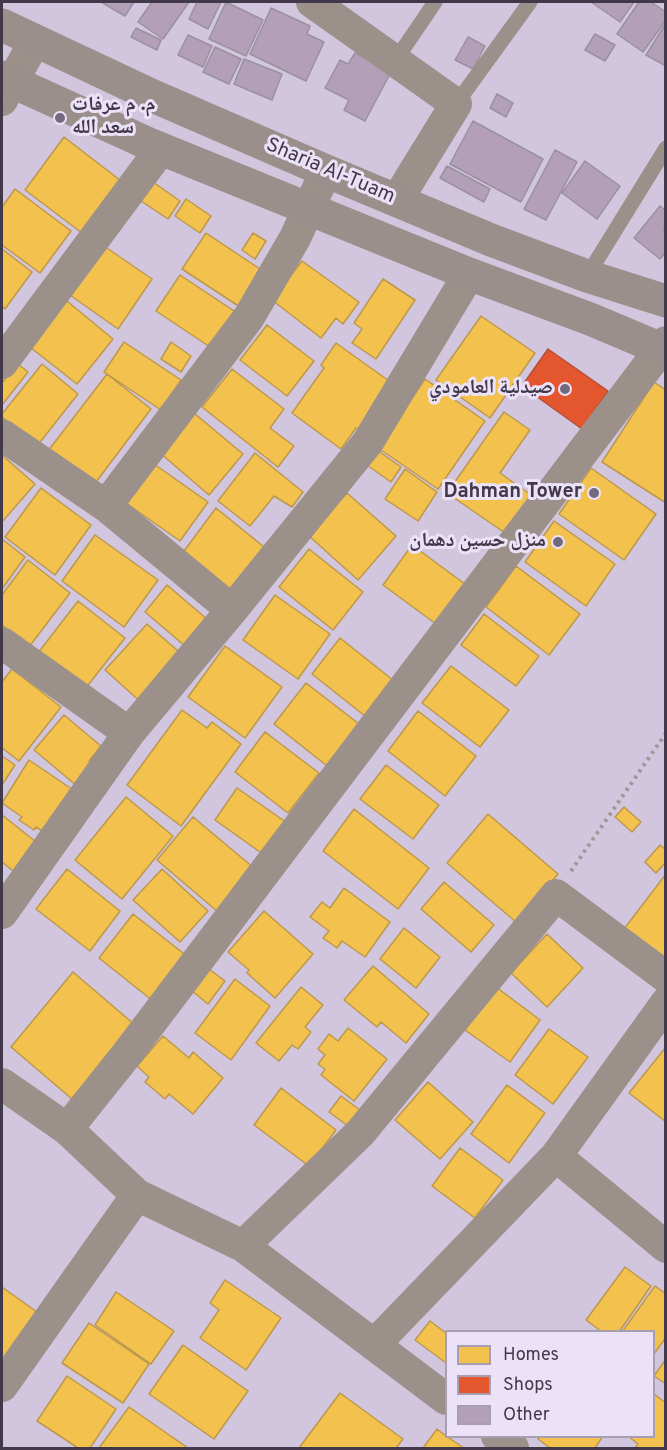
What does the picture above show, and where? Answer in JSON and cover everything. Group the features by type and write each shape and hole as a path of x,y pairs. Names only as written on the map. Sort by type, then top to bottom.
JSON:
{"main road":[{"name":"Sharia Al-Tuam","path":"2,25 153,96 491,240 587,276 666,301"},
{"name":"Sharia Al-Tuam","path":"5,87 469,274 664,348"}],"street":[{"path":"312,2 456,104 397,200"},
{"path":"5,87 35,41"},
{"path":"2,363 161,149"},
{"path":"106,506 249,317 295,238 326,171"},
{"path":"2,913 129,733 368,442 469,274"},
{"path":"67,1129 127,1054 664,348"},
{"path":"2,435 106,506 232,610"},
{"path":"2,643 129,733"},
{"path":"243,1246 360,1133 556,895 666,977"},
{"path":"374,1345 556,1156 666,1003"},
{"path":"2,1087 67,1129 137,1195 243,1246 445,1398"},
{"path":"556,1156 666,1247"},
{"path":"2,1386 137,1195"},
{"path":"497,1438 513,1449"}],"lane":[{"path":"395,61 435,2"},
{"path":"456,104 530,2"},
{"path":"587,276 666,148"}],"path":[{"path":"556,895 666,733"}],"building: Homes":[{"path":"64,137 125,184 86,236 25,190"},
{"path":"153,182 180,201 168,219 141,201"},
{"path":"15,189 71,231 40,273 2,245 2,207"},
{"path":"186,199 211,216 200,233 175,216"},
{"path":"206,233 266,273 243,309 182,269"},
{"path":"253,233 266,241 255,259 242,250"},
{"path":"104,246 152,279 118,329 70,295"},
{"path":"2,249 32,272 5,309 2,306"},
{"path":"302,261 359,302 343,324 336,318 321,338 272,300"},
{"path":"180,275 237,313 213,349 156,311"},
{"path":"383,279 415,300 376,359 352,343 362,329 354,323"},
{"path":"62,297 113,339 77,384 26,344"},
{"path":"481,316 535,353 490,418 436,380"},
{"path":"267,325 314,361 287,396 240,360"},
{"path":"124,342 181,380 161,410 104,372"},
{"path":"171,342 191,356 181,372 161,359"},
{"path":"336,343 396,386 363,433 356,428 341,449 292,413 324,368 321,365"},
{"path":"17,363 28,372 2,405 2,383"},
{"path":"42,364 78,394 37,446 2,417 2,414"},
{"path":"232,369 284,409 270,428 294,446 278,467 202,407"},
{"path":"107,374 151,409 93,486 48,451"},
{"path":"425,379 485,421 438,489 378,448"},
{"path":"654,382 666,390 666,503 602,462"},
{"path":"504,412 530,430 500,473 534,497 508,535 447,493"},
{"path":"194,413 243,454 209,495 160,453"},
{"path":"374,448 401,467 391,482 364,463"},
{"path":"255,453 303,492 292,507 274,496 250,526 218,501"},
{"path":"2,455 35,484 2,522"},
{"path":"154,464 208,502 180,541 126,503"},
{"path":"591,468 656,514 624,560 559,514"},
{"path":"405,469 437,492 418,521 385,499"},
{"path":"41,488 91,525 55,575 5,537"},
{"path":"347,493 396,536 358,580 309,536"},
{"path":"216,508 264,547 228,592 181,555"},
{"path":"554,521 615,564 586,606 525,562"},
{"path":"95,535 158,580 124,627 62,581"},
{"path":"2,539 25,557 2,589"},
{"path":"412,545 465,584 436,624 383,585"},
{"path":"309,549 363,592 333,630 279,587"},
{"path":"28,560 70,593 29,647 2,625 2,595"},
{"path":"516,566 580,614 549,655 486,607"},
{"path":"167,585 208,620 185,646 145,612"},
{"path":"275,595 330,634 298,679 243,640"},
{"path":"78,601 125,638 85,689 38,653"},
{"path":"484,614 539,656 516,686 461,645"},
{"path":"147,624 185,657 143,704 105,670"},
{"path":"340,638 398,684 370,720 312,674"},
{"path":"225,646 282,687 245,738 188,697"},
{"path":"451,666 509,710 480,747 422,703"},
{"path":"12,669 61,707 19,761 2,748 2,682"},
{"path":"306,683 363,727 331,769 274,724"},
{"path":"182,710 207,728 212,722 241,744 181,826 127,785"},
{"path":"418,711 476,756 445,796 388,751"},
{"path":"64,715 101,746 89,761 95,765 77,786 34,750"},
{"path":"265,732 319,773 288,813 235,772"},
{"path":"2,756 15,765 2,785"},
{"path":"29,760 76,792 47,834 36,827 34,830 19,820 22,817 2,803"},
{"path":"386,765 439,805 413,839 360,799"},
{"path":"237,788 290,825 267,857 215,820"},
{"path":"126,797 173,836 122,899 75,860"},
{"path":"624,807 641,822 632,832 615,817"},
{"path":"354,809 429,868 398,909 323,851"},
{"path":"488,814 558,874 517,923 447,863"},
{"path":"2,815 40,845 17,874 2,862"},
{"path":"193,817 254,868 218,912 157,860"},
{"path":"660,845 666,850 666,862 656,873 645,862"},
{"path":"67,869 120,911 90,951 36,909"},
{"path":"162,869 208,911 180,942 133,900"},
{"path":"666,874 666,960 624,929"},
{"path":"444,882 494,925 471,952 421,909"},
{"path":"344,888 390,922 365,957 342,941 337,948 323,938 329,931 310,917 322,902 330,908"},
{"path":"264,911 313,954 275,998 247,973 249,970 228,952"},
{"path":"133,914 192,960 158,1005 99,958"},
{"path":"404,928 440,957 416,988 380,959"},
{"path":"547,934 583,968 547,1007 511,973"},
{"path":"373,966 429,1014 406,1043 381,1022 377,1027 344,1000"},
{"path":"209,969 225,981 208,1004 192,991"},
{"path":"73,972 135,1025 72,1099 11,1047"},
{"path":"235,979 270,1006 231,1060 195,1033"},
{"path":"301,987 323,1005 305,1027 311,1032 298,1049 292,1045 279,1061 256,1043"},
{"path":"496,987 540,1020 510,1062 465,1030"},
{"path":"348,1028 387,1059 354,1101 321,1075 325,1069 318,1064 325,1055 318,1049 329,1034 338,1041"},
{"path":"549,1029 588,1057 553,1104 515,1075"},
{"path":"163,1036 189,1058 193,1052 223,1078 193,1114 169,1094 165,1099 145,1082 149,1077 137,1066"},
{"path":"666,1047 666,1122 629,1093"},
{"path":"428,1082 473,1122 440,1159 395,1120"},
{"path":"507,1085 545,1113 509,1163 471,1134"},
{"path":"281,1088 336,1130 309,1166 254,1125"},
{"path":"341,1096 360,1110 348,1126 329,1112"},
{"path":"460,1148 503,1180 475,1218 432,1186"},
{"path":"625,1267 651,1286 620,1330 599,1330 586,1320"},
{"path":"225,1280 281,1318 246,1370 200,1338 219,1310 210,1303"},
{"path":"655,1286 666,1294 666,1337 655,1353 655,1330 623,1330"},
{"path":"2,1287 37,1312 4,1361 2,1359"},
{"path":"116,1292 174,1331 151,1364 95,1325"},
{"path":"430,1321 445,1332 445,1362 415,1340"},
{"path":"89,1323 149,1364 123,1403 62,1363"},
{"path":"183,1345 248,1391 214,1439 149,1394"},
{"path":"666,1359 666,1384 655,1375"},
{"path":"67,1376 116,1409 90,1448 78,1448 37,1421"},
{"path":"340,1393 403,1439 396,1448 299,1448"},
{"path":"655,1395 666,1403 666,1448 635,1448 638,1444 630,1438 655,1438"},
{"path":"129,1407 188,1448 99,1448"},
{"path":"437,1429 445,1435 445,1438 449,1438 464,1448 423,1448"},
{"path":"602,1438 595,1448 550,1448 538,1439"}],"building: Shops":[{"name":"صيدلية العامودي","path":"548,349 608,391 582,429 522,386"}],"building: Other":[{"path":"101,2 134,2 125,16"},
{"path":"152,2 189,2 163,39 138,22"},
{"path":"197,2 221,2 208,29 189,19"},
{"path":"226,2 263,20 246,56 209,39"},
{"path":"591,2 634,2 620,22"},
{"path":"639,2 651,2 666,12 666,20 643,52 617,34"},
{"path":"271,8 310,26 307,34 324,42 306,81 250,54"},
{"path":"666,23 666,66 646,55"},
{"path":"136,28 161,40 157,50 131,37"},
{"path":"595,34 615,45 605,61 585,50"},
{"path":"188,35 212,46 203,67 178,55"},
{"path":"468,37 485,46 473,69 455,60"},
{"path":"215,47 241,59 229,84 203,72"},
{"path":"355,53 391,72 365,121 344,110 349,100 325,88 340,60 348,64"},
{"path":"244,59 282,74 272,100 234,84"},
{"path":"497,94 513,103 506,117 490,108"},
{"path":"473,121 543,159 521,202 450,164"},
{"path":"555,150 577,162 546,220 524,209"},
{"path":"585,161 620,186 597,219 562,193"},
{"path":"447,166 490,189 484,202 440,178"},
{"path":"660,206 666,211 664,232 666,233 666,252 660,259 634,238"}],"place":[{"name":"م. م عرفات سعد الله","path":"60,118"},
{"name":"صيدلية العامودي","path":"565,389"},
{"name":"Dahman Tower","path":"594,493"},
{"name":"منزل حسين دهمان","path":"558,542"}]}
